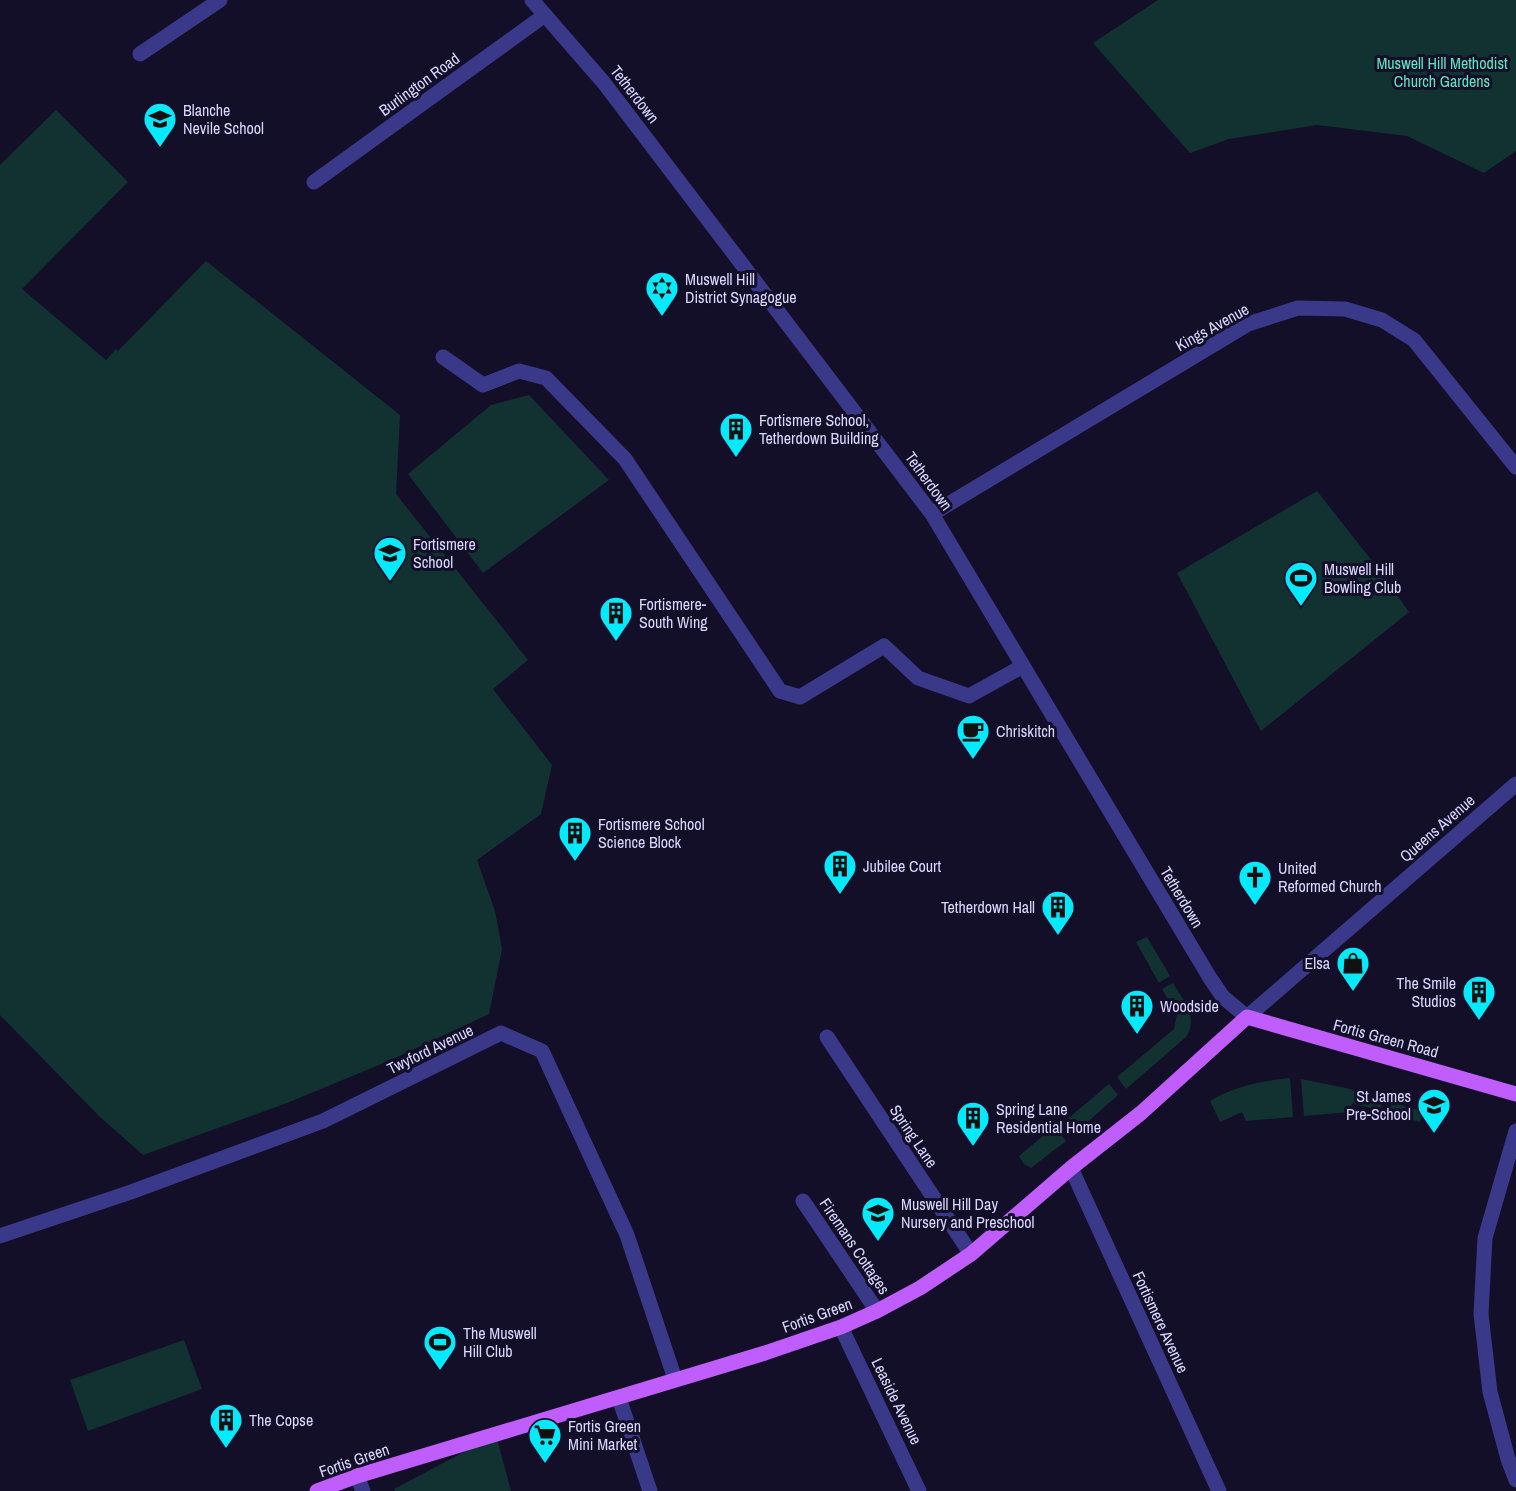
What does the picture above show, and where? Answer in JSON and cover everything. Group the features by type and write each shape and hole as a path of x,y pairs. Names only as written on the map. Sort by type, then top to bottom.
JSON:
{"main road":[{"name":"Fortis Green Road","path":"1247,1017 1516,1094"},
{"name":"Fortis Green","path":"317,1491 357,1476 765,1353 841,1327 878,1311 920,1288 971,1254 1071,1168 1141,1113 1247,1017"}],"street":[{"path":"140,54 220,0"},
{"name":"Tetherdown","path":"532,0 633,120 932,514 1210,978 1223,997 1247,1017"},
{"name":"Burlington Road","path":"314,182 545,15"},
{"name":"Kings Avenue","path":"932,514 1248,324 1298,308 1345,309 1382,320 1414,340 1516,467"},
{"path":"443,357 483,385 519,371 546,378 625,459 780,691 800,697 884,646 918,678 969,696 1023,666"},
{"name":"Queens Avenue","path":"1247,1017 1516,784"},
{"name":"Twyford Avenue","path":"0,1236 132,1191 323,1121 501,1033 543,1051 627,1235 675,1379"},
{"name":"Spring Lane","path":"827,1037 971,1254"},
{"path":"1516,1131 1485,1238 1481,1314 1490,1392 1516,1480"},
{"name":"Fortismere Avenue","path":"1071,1168 1219,1491"},
{"name":"Firemans Cottages","path":"802,1201 878,1311"},
{"name":"Leaside Avenue","path":"841,1327 919,1491"},
{"path":"619,1398 650,1491"},
{"path":"357,1476 363,1491"}],"green space":[{"name":"Muswell Hill Methodist Church Gardens","path":"1158,0 1516,0 1516,151 1484,173 1407,136 1317,125 1229,139 1190,153 1093,43"},
{"path":"56,110 128,182 22,289 106,360 116,349 118,351 206,261 400,415 396,494 528,660 493,689 552,765 541,814 477,860 495,911 502,949 489,1014 391,1060 287,1103 143,1155 99,1116 0,1015 0,165"},
{"path":"529,395 609,480 483,573 408,474 491,405"},
{"name":"Muswell Hill Bowling Club","path":"1317,491 1409,612 1261,731 1177,573"},
{"path":"1147,937 1170,976 1159,983 1136,942"},
{"path":"1173,983 1188,1009 1190,1030 1186,1037 1126,1089 1117,1077 1174,1029 1177,1014 1162,989"},
{"path":"1290,1078 1293,1117 1246,1121 1242,1112 1220,1122 1210,1101 1248,1085"},
{"path":"1301,1079 1346,1088 1383,1100 1380,1111 1352,1103 1350,1112 1304,1116"},
{"path":"1109,1084 1118,1095 1074,1134 1064,1122"},
{"path":"1392,1102 1423,1112 1420,1122 1389,1113"},
{"path":"1056,1128 1066,1141 1031,1168 1024,1164 1019,1156 1049,1131 1051,1133"},
{"path":"184,1340 202,1389 88,1431 70,1380"},
{"path":"496,1435 511,1491 395,1491 394,1489"}],"place":[{"name":"Blanche Nevile School","path":"160,148"},
{"name":"Muswell Hill District Synagogue","path":"662,317"},
{"name":"Fortismere School, Tetherdown Building","path":"736,458"},
{"name":"Fortismere School","path":"390,582"},
{"name":"Muswell Hill Bowling Club","path":"1301,607"},
{"name":"Fortismere- South Wing","path":"616,642"},
{"name":"Chriskitch","path":"973,760"},
{"name":"Fortismere School Science Block","path":"575,862"},
{"name":"Jubilee Court","path":"840,895"},
{"name":"United Reformed Church","path":"1255,906"},
{"name":"Tetherdown Hall","path":"1058,936"},
{"name":"Elsa","path":"1353,992"},
{"name":"The Smile Studios","path":"1479,1021"},
{"name":"Woodside","path":"1137,1035"},
{"name":"St James Pre-School","path":"1434,1134"},
{"name":"Spring Lane Residential Home","path":"973,1147"},
{"name":"Muswell Hill Day Nursery and Preschool","path":"878,1242"},
{"name":"The Muswell Hill Club","path":"440,1371"},
{"name":"The Copse","path":"226,1449"},
{"name":"Fortis Green Mini Market","path":"545,1464"}]}
